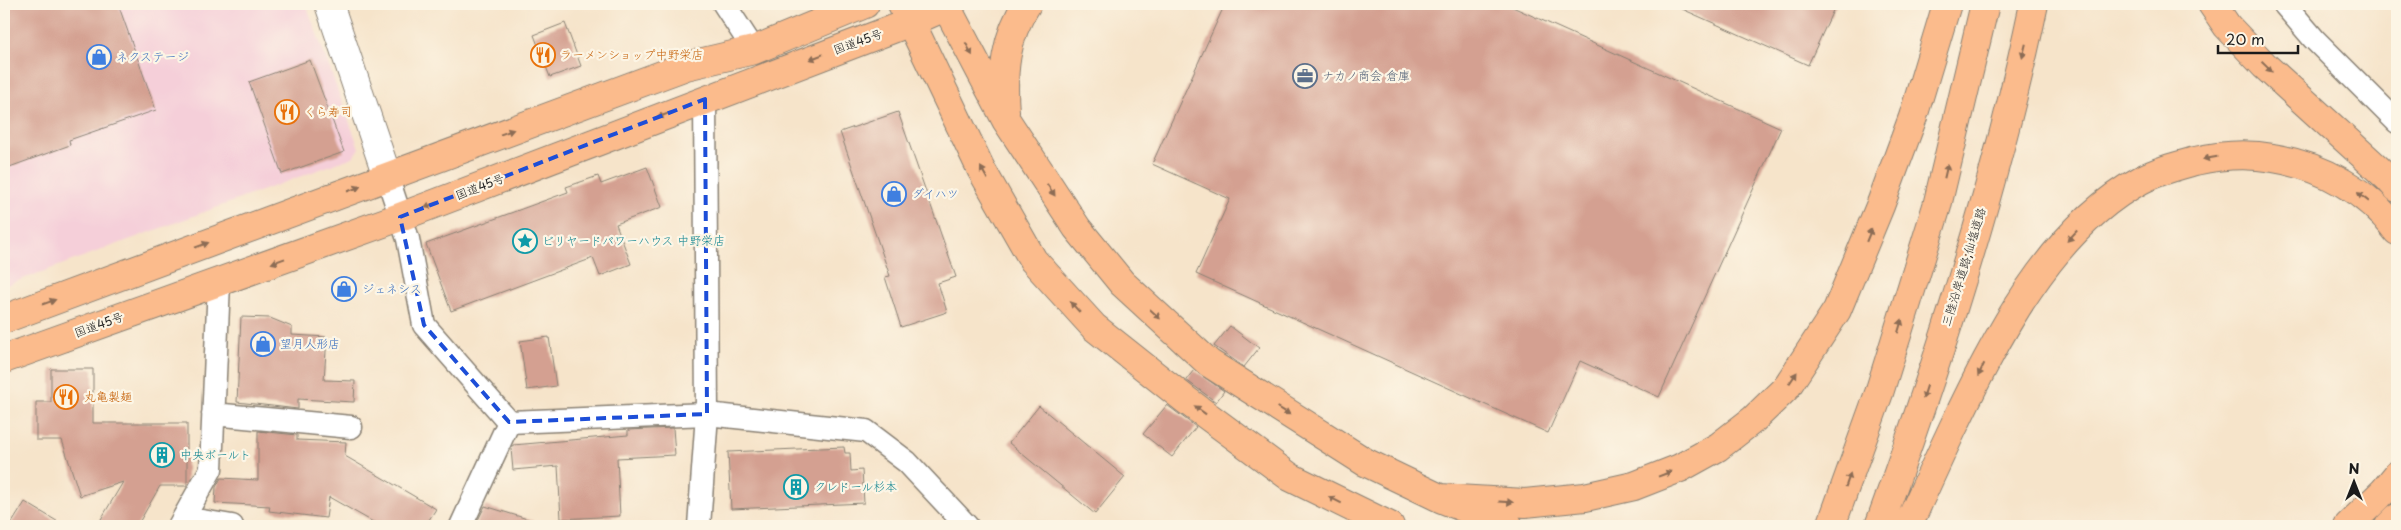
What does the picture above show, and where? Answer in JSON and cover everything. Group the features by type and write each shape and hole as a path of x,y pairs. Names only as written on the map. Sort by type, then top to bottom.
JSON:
{"highway":[{"path":"4,319 686,66 754,50 864,4"},
{"path":"1006,120 1003,89 1006,53 1017,19 1027,4"},
{"path":"1440,498 1525,503 1585,497 1634,486 1680,468 1710,451 1754,420 1786,388 1837,310 1880,206 1913,117 1947,4"},
{"path":"1831,526 1879,393 1937,206 1985,4"},
{"name":"三陸沿岸道路;仙塩道路","path":"1879,526 1923,400 1981,216 2034,4"},
{"path":"2212,4 2227,26 2265,66 2397,188"},
{"path":"948,5 1006,120 1077,228 1122,283 1209,363 1364,462 1440,498 1509,526"},
{"name":"国道45号","path":"4,359 400,217 705,99 907,13 948,5"},
{"path":"907,13 981,168 1033,260 1094,328 1186,400 1290,477 1385,523 1409,526"},
{"path":"1908,526 1987,359 2049,260 2080,226 2141,180 2175,166 2214,157 2254,154 2294,161 2332,176 2364,197 2397,231"},
{"path":"2348,526 2384,491 2397,475"},
{"path":"2389,526 2397,518"}],"street":[{"path":"329,4 408,240 424,325 509,422"},
{"path":"724,4 754,50"},
{"path":"2284,4 2314,39 2397,122"},
{"path":"699,526 708,414 705,99"},
{"path":"219,283 211,469 181,522 232,526"},
{"path":"213,414 350,428"},
{"path":"509,422 708,414 866,431 907,462 967,526"},
{"path":"461,526 509,422"}],"highlighted area":[{"path":"705,99 707,414 509,422 424,325 400,217"}],"shaded area":[{"path":"4,4 306,4 359,148 353,157 4,286"}],"building":[{"path":"4,4 118,4 156,110 69,140 70,145 4,169"},
{"path":"1225,4 1506,4 1781,128 1659,397 1580,361 1548,433 1196,274 1230,199 1152,164"},
{"path":"1671,4 1836,4 1808,65"},
{"path":"565,23 581,66 550,77 534,35"},
{"path":"310,60 344,152 282,174 249,82"},
{"path":"898,112 956,277 938,283 947,312 901,327 885,277 890,276 840,132"},
{"path":"647,167 662,207 616,224 631,264 600,276 593,258 451,311 426,244 568,192 566,187 598,176 601,184"},
{"path":"241,317 270,318 292,327 292,335 327,337 324,380 355,381 354,402 298,399 298,409 237,402"},
{"path":"1230,326 1259,348 1244,367 1214,346"},
{"path":"549,337 556,386 527,390 520,341"},
{"path":"51,369 93,369 93,423 187,423 187,486 160,486 137,526 97,526 123,482 80,496 62,440 36,440 36,402 51,402"},
{"path":"1194,370 1224,391 1216,402 1186,380"},
{"path":"1167,405 1196,427 1172,457 1143,434"},
{"path":"1039,406 1125,477 1095,514 1009,443"},
{"path":"673,428 675,455 617,458 620,516 561,519 558,466 513,470 511,449 513,445 628,435 628,430"},
{"path":"258,431 297,435 297,440 346,442 345,456 436,509 425,526 380,526 329,497 326,518 269,511 270,506 215,503 216,487 221,478 258,480"},
{"name":"クレドール杉本","path":"844,447 845,453 850,453 851,471 862,470 864,503 731,509 728,452"},
{"path":"25,502 65,526 10,526"},
{"path":"485,506 534,521 534,526 475,526"}],"place":[{"name":"ラーメンショップ中野栄店","path":"543,55"},
{"name":"ネクステージ","path":"99,57"},
{"name":"ナカノ商会 倉庫","path":"1305,76"},
{"name":"くら寿司","path":"287,112"},
{"name":"ダイハツ","path":"894,194"},
{"name":"ビリヤードパワーハウス 中野栄店","path":"525,241"},
{"name":"ジェネシス","path":"344,289"},
{"name":"望月人形店","path":"263,344"},
{"name":"丸亀製麺","path":"66,397"},
{"name":"中央ボールト","path":"162,455"},
{"name":"クレドール杉本","path":"796,487"}]}
